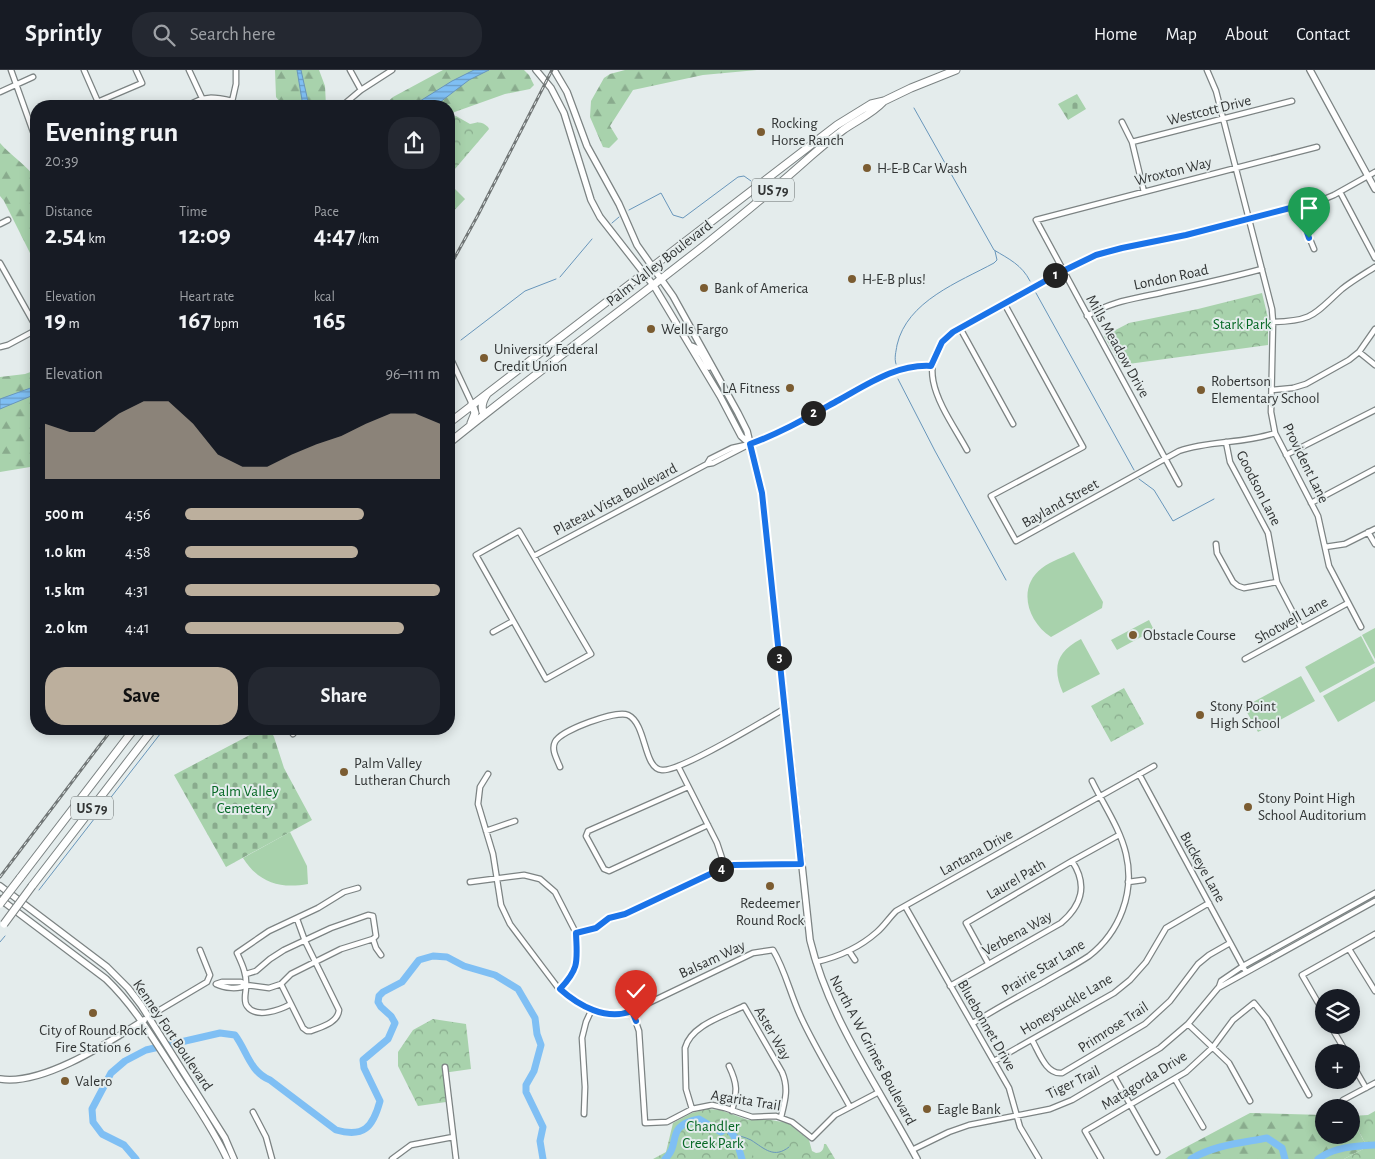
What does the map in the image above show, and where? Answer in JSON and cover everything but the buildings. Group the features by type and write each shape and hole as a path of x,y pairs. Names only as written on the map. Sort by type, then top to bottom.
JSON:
{"highway":[{"name":"Palm Valley Boulevard","path":"455,418 836,125 871,104 884,101 910,88 956,70"},
{"name":"Palm Valley Boulevard","path":"455,438 484,414 662,280 761,200 843,130 875,110 884,101"},
{"path":"761,200 762,195 792,169 794,164 793,158"},
{"path":"484,414 482,405 488,392"},
{"path":"470,426 475,413 472,404"},
{"name":"US 79","path":"0,904 129,735"},
{"name":"US 79","path":"2,926 148,735"}],"main road":[{"name":"North A W Grimes Boulevard","path":"536,70 548,83 564,113 592,200 600,217 645,272 691,346 741,436 750,444"},
{"name":"North A W Grimes Boulevard","path":"554,70 571,101 589,150 618,204 636,245 662,280 688,321 747,431 762,493 801,864 810,940 815,962 826,993 917,1159"},
{"path":"1310,70 1375,188"},
{"path":"691,346 700,351 712,372 722,384"},
{"name":"Kenney Fort Boulevard","path":"0,886 113,972 133,995 157,1031 227,1159"},
{"name":"Kenney Fort Boulevard","path":"0,898 106,979 121,993 174,1064 225,1138 234,1159"},
{"path":"0,1079 24,1079 45,1074 112,1041 148,1017"}],"street":[{"path":"11,70 30,118"},
{"path":"84,70 97,100"},
{"path":"103,100 142,83 136,70"},
{"path":"189,70 202,98"},
{"path":"233,100 236,70"},
{"path":"350,70 361,90"},
{"path":"349,100 392,70"},
{"name":"Provident Lane","path":"1209,71 1216,91 1262,269 1273,322 1271,412 1275,433 1320,522 1329,566 1361,627"},
{"path":"0,92 33,77"},
{"path":"198,100 215,97 222,100"},
{"name":"Westcott Drive","path":"1132,142 1292,101"},
{"path":"1122,122 1132,142 1144,192"},
{"name":"Wroxton Way","path":"1036,220 1317,147"},
{"path":"967,450 936,394 931,374 931,366 942,342 960,328 1084,260 1109,251 1186,235 1322,200 1375,172"},
{"path":"1340,192 1375,258"},
{"path":"1298,206 1314,249"},
{"path":"0,224 8,220"},
{"name":"Mills Meadow Drive","path":"1036,220 1180,484"},
{"path":"0,263 30,318"},
{"path":"1273,322 1298,321 1310,316 1327,305 1343,288 1375,267"},
{"name":"London Road","path":"1087,316 1104,307 1129,298 1157,294 1262,269"},
{"name":"Bayland Street","path":"1004,303 1083,447 991,496 1016,541 1166,458 1194,447 1255,438 1275,433"},
{"path":"960,328 1013,424"},
{"path":"1272,390 1293,388 1306,384 1349,360 1359,352 1375,329"},
{"path":"0,347 8,346 30,333"},
{"path":"1359,352 1375,365"},
{"name":"Plateau Vista Boulevard","path":"534,556 707,464 713,464 750,444 773,436 885,375 910,367 931,366"},
{"path":"455,369 472,404"},
{"path":"1286,455 1375,410"},
{"name":"Goodson Lane","path":"1226,442 1230,462 1268,533 1277,582 1301,628"},
{"path":"1311,503 1375,469"},
{"path":"1325,548 1345,544 1375,529"},
{"path":"519,532 534,556 591,654 546,679 476,555 519,532"},
{"path":"1368,532 1375,544"},
{"path":"1216,544 1217,553 1233,582 1238,586 1244,588 1277,582"},
{"name":"Shotwell Lane","path":"1245,659 1348,603"},
{"path":"493,632 513,621"},
{"path":"560,767 554,749 554,743 559,736 619,713 628,716 637,724 654,767 663,770 694,760 784,709"},
{"path":"678,766 708,825 725,867"},
{"name":"Lantana Drive","path":"815,962 842,955 849,951 877,932 896,911 1154,766"},
{"name":"Balsam Way","path":"488,774 481,783 477,798 493,854 501,905 506,918 560,989 592,1009 614,1015 632,1011 753,953 772,950 781,964 786,983 802,1020 850,1107"},
{"name":"Buckeye Lane","path":"1139,774 1246,972"},
{"name":"Prairie Star Lane","path":"973,1024 1073,966 1098,948 1109,936 1119,918 1126,899 1128,882 1127,862 1119,835 1092,781"},
{"path":"688,787 588,831 586,836 604,869 609,871 708,825"},
{"path":"486,831 515,822"},
{"name":"Laurel Path","path":"988,963 966,923 1119,835"},
{"name":"Verbena Way","path":"950,986 1061,923 1074,911 1082,886 1080,874 1072,861"},
{"path":"576,933 596,928 609,918 625,914 725,867 734,865 801,864"},
{"path":"470,882 524,875 535,877 544,882 557,896 576,933 576,965 572,974 560,989"},
{"path":"1128,882 1144,880"},
{"path":"291,1004 272,1012 253,1011 247,1007 245,1000 246,974 238,953 269,931 297,919 344,892 358,888"},
{"name":"Tiger Trail","path":"912,1150 949,1132 969,1125 1050,1109 1114,1076 1160,1048 1188,1024 1218,988 1221,981 1242,966 1375,894"},
{"name":"Tiger Trail","path":"1218,988 1375,901"},
{"name":"Honeysuckle Lane","path":"994,1061 1122,987 1146,962 1166,928 1209,903"},
{"name":"Bluebonnet Drive","path":"905,906 1009,1088 1016,1116 1024,1135 1040,1159"},
{"path":"246,974 256,972 270,959 284,950 331,928 368,915 373,916 376,948 381,956"},
{"path":"281,984 303,1028 307,1031 335,1020 339,1016 339,1010 305,941 297,919"},
{"path":"1315,997 1302,975 1375,934"},
{"path":"207,982 216,984 238,982 268,988 281,984 291,974 342,949 375,937"},
{"name":"Primrose Trail","path":"1032,1040 1049,1070 1055,1073 1062,1073 1145,1024 1165,1006 1203,960 1230,943"},
{"path":"1349,949 1375,991"},
{"path":"148,1017 207,982 210,975 200,950"},
{"path":"849,951 855,960"},
{"path":"238,982 238,988"},
{"path":"222,984 238,988 246,985"},
{"name":"Matagorda Drive","path":"1101,1159 1085,1131 1176,1079 1198,1063 1213,1047 1233,1020 1254,1003 1267,1020 1309,1095"},
{"name":"Aster Way","path":"692,1108 686,1089 686,1043 696,1030 744,1006 785,1082 786,1098 781,1117"},
{"path":"584,1114 585,1087 582,1038 592,1009"},
{"name":"Agarita Trail","path":"632,1011 639,1031 645,1124 666,1122 692,1108 712,1106 752,1117 773,1115 781,1117 792,1122 812,1138 835,1115 879,1092"},
{"path":"1188,1024 1229,1063 1250,1101"},
{"path":"729,1066 737,1088 732,1110"},
{"path":"445,1067 456,1159"},
{"path":"1114,1076 1157,1152"},
{"path":"1360,1078 1366,1088"},
{"path":"1176,1079 1203,1127"},
{"path":"1345,1099 1375,1083"},
{"path":"252,1112 266,1137 272,1159"},
{"path":"392,1159 411,1145 453,1137"}],"green space":[{"path":"275,70 319,70 325,86 326,100 278,100 276,97"},
{"path":"443,70 524,70 534,85 530,89 505,94 455,112 455,100 390,100"},
{"path":"625,70 757,70 703,75 633,90 610,126 618,139 609,148 603,147 590,117 591,101 604,78 610,74"},
{"path":"1077,94 1086,109 1068,120 1058,104"},
{"path":"455,116 470,124 482,123 489,129 455,169"},
{"path":"0,143 30,171 30,253 4,201 0,196"},
{"path":"455,189 465,199 455,210"},
{"name":"Stark Park","path":"1262,293 1268,318 1268,345 1121,365 1104,336 1129,323 1198,309"},
{"path":"30,372 30,467 0,472 0,377"},
{"path":"1074,552 1103,602 1102,608 1051,637 1036,622 1031,613 1028,604 1029,585 1042,568"},
{"name":"Obstacle Course","path":"1149,620 1154,630 1117,650 1111,640"},
{"path":"1375,628 1375,659 1362,635"},
{"path":"1361,636 1375,663 1320,693 1305,667"},
{"path":"1081,639 1100,674 1063,693 1058,676 1058,662 1066,649"},
{"path":"1375,667 1375,701 1338,722 1323,696"},
{"path":"1301,676 1315,701 1258,732 1244,707"},
{"path":"1124,688 1144,724 1111,742 1091,706"},
{"name":"Palm Valley Cemetery","path":"250,735 273,735 284,768 312,820 226,867 174,775"},
{"path":"290,832 307,866 308,884 279,885 263,879 243,858"},
{"path":"433,1019 466,1024 471,1069 443,1073 446,1102 418,1106 398,1066 398,1052 413,1030"},
{"name":"Chandler Creek Park","path":"707,1109 720,1110 748,1120 771,1120 788,1123 809,1140 812,1151 819,1152 823,1149 824,1144 826,1144 835,1159 653,1159 666,1152 673,1123 692,1113"},
{"path":"1375,1111 1375,1159 1344,1159 1367,1147 1360,1133 1360,1115 1368,1115"},
{"path":"1250,1113 1315,1115 1315,1144 1360,1144 1360,1134 1367,1147 1344,1159 1165,1159"},
{"path":"756,1148 767,1155 765,1159 758,1159 752,1155"}],"water":[{"path":"297,70 301,70 308,100 302,100"},
{"path":"474,70 489,70 469,80 443,100 422,100"},
{"path":"30,388 30,396 0,409 0,399"}],"waterway":[{"path":"914,108 994,250 1019,267 1030,281"},
{"path":"629,210 661,193 673,215 683,218 738,177 744,176 751,181"},
{"path":"612,223 619,217"},
{"path":"560,277 592,239"},
{"path":"896,364 897,345 911,316 936,295 994,263 997,260 995,251"},
{"path":"461,340 525,291 556,279"},
{"path":"1036,293 1134,470"},
{"path":"898,379 1006,580"},
{"path":"1139,479 1154,490 1173,521 1214,499"},
{"path":"39,890 159,735"},
{"path":"0,942 5,936"},
{"path":"136,1159 124,1145 102,1134 93,1122 92,1109 111,1073 125,1061 146,1050 220,1033 235,1035 258,1072 336,1130 354,1133 366,1128 374,1118 380,1101 364,1068 363,1060 388,1039 395,1023 378,1002 379,996 402,982 419,960 433,956 447,957 464,966 495,975 518,989 535,1018 537,1034 541,1045 534,1071 526,1085 526,1092 543,1127 540,1141 543,1159"},
{"path":"665,1159 673,1147 675,1136 681,1126 699,1119 721,1132 726,1128 729,1130 737,1142 742,1159"},
{"path":"732,1133 774,1152 784,1151 789,1147"},
{"path":"1191,1159 1218,1148 1267,1138 1282,1148 1285,1159"},
{"path":"1318,1159 1338,1150 1375,1145"}],"railway":[{"path":"455,257 552,70"},
{"path":"0,877 107,735"}],"place":[{"name":"Rocking Horse Ranch","path":"761,132"},
{"name":"H-E-B Car Wash","path":"867,168"},
{"name":"H-E-B plus!","path":"852,279"},
{"name":"Bank of America","path":"704,288"},
{"name":"Wells Fargo","path":"651,329"},
{"name":"University Federal Credit Union","path":"484,358"},
{"name":"LA Fitness","path":"790,388"},
{"name":"Robertson Elementary School","path":"1201,390"},
{"name":"Obstacle Course","path":"1133,635"},
{"name":"Stony Point High School","path":"1200,715"},
{"name":"Palm Valley Lutheran Church","path":"344,772"},
{"name":"Stony Point High School Auditorium","path":"1248,807"},
{"name":"Redeemer Round Rock","path":"770,886"},
{"name":"City of Round Rock Fire Station 6","path":"93,1013"},
{"name":"Valero","path":"65,1081"},
{"name":"Eagle Bank","path":"927,1109"}],"route":[{"path":"636,1021 632,1011 621,1015 601,1013 566,995 560,989 572,974 576,965 576,933 596,928 609,918 625,914 728,866 801,864 762,493 750,444 773,436 885,375 910,367 931,366 942,342 953,332 1063,271 1096,255 1186,235 1298,206 1309,238"}]}
